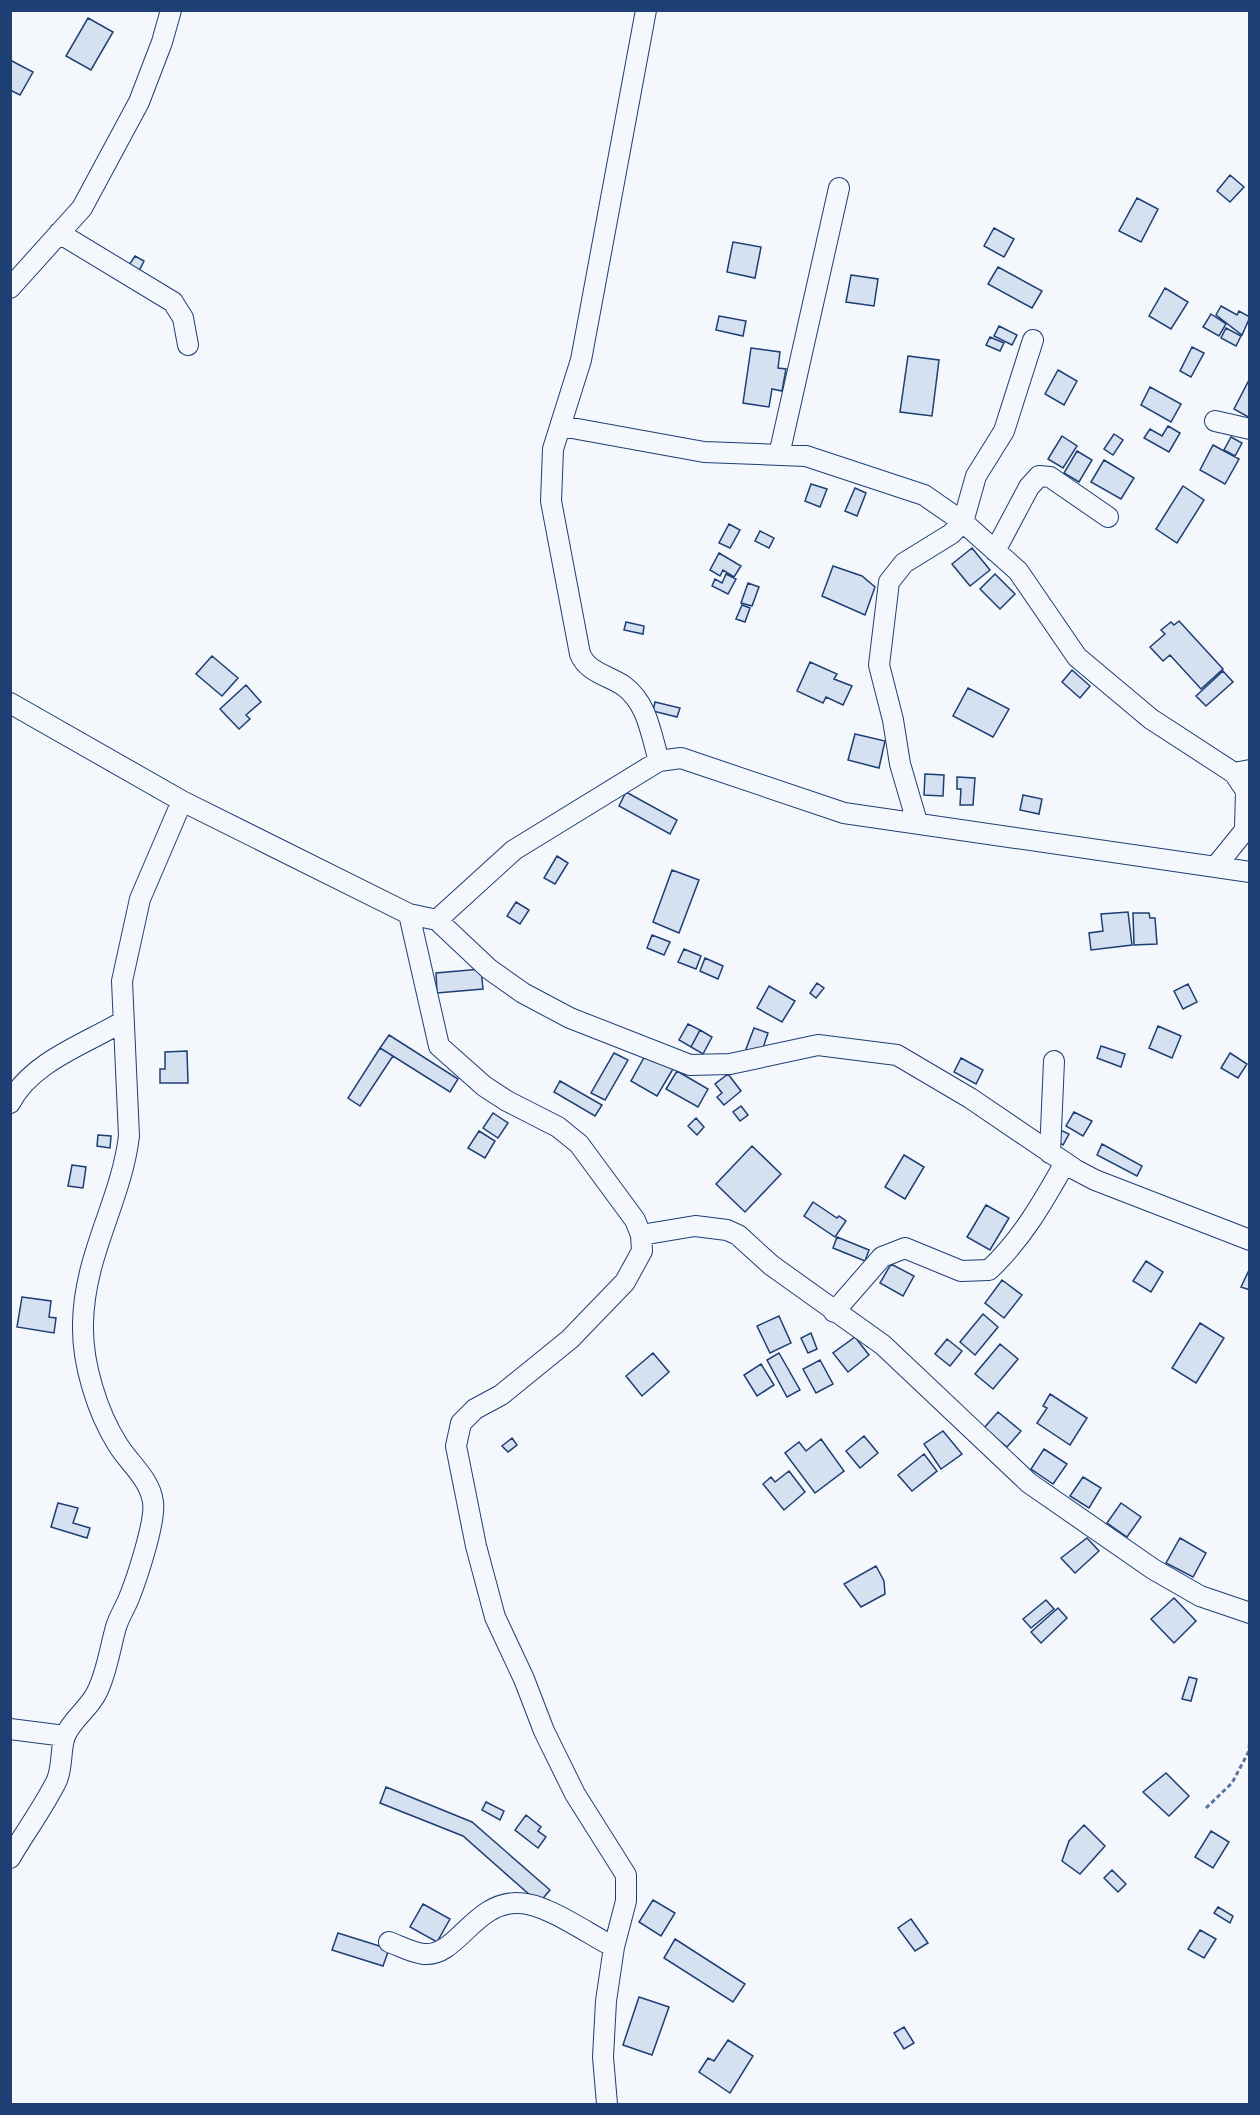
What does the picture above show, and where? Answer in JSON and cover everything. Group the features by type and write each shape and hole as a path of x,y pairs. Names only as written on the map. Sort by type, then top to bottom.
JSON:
{"street":[{"path":"10,288 82,208 139,102 162,42 171,10"},
{"path":"646,10 580,360 553,449 551,501 580,654 585,665 625,687 644,708 659,761"},
{"path":"779,455 839,188"},
{"path":"59,233 173,302 183,318 188,345"},
{"path":"917,822 900,764 893,720 879,665 889,582 904,563 951,534 963,522 976,476 1004,431 1033,340"},
{"path":"1215,421 1250,429"},
{"path":"561,426 704,452 806,456 924,495 963,522 1018,571 1077,657 1151,719 1242,771 1246,792 1247,826 1216,866"},
{"path":"994,551 1029,487 1039,476 1050,477 1108,518"},
{"path":"10,703 182,801 409,914 437,920 489,969 523,993 570,1018 690,1065 730,1064 818,1045 897,1055 969,1098 1057,1158 1095,1180 1250,1240"},
{"path":"437,920 514,850 659,761 681,758 844,813 1250,872"},
{"path":"10,1858 56,1781 62,1766 65,1736 88,1709 99,1690 117,1625 129,1598 149,1533 154,1503 149,1487 117,1444 102,1411 87,1363 83,1325 94,1249 116,1194 126,1160 129,1136 122,1022 122,981 140,898 182,801"},
{"path":"409,914 439,1046 484,1086 507,1101 558,1127 579,1144 635,1220 641,1234 642,1251 619,1288 570,1340 501,1395 460,1423 456,1446 476,1546 495,1617 524,1679 543,1731 575,1794 627,1875 626,1901 614,1947 606,2001 603,2057 607,2104"},
{"path":"10,1103 30,1077 57,1058 122,1022"},
{"path":"834,1312 882,1257 904,1248 961,1271 989,1270 1012,1248 1040,1208 1057,1158 1054,1061"},
{"path":"641,1234 695,1226 727,1230 738,1236 771,1265 883,1345 1029,1483 1082,1522 1200,1596 1250,1613"},
{"path":"10,1729 65,1736"},
{"path":"389,1942 425,1954 440,1951 486,1911 500,1905 519,1903 536,1906 614,1947"}],"path":[{"path":"1206,1808 1232,1783 1249,1751 1250,1730"}],"building":[{"path":"88,18 113,32 91,70 66,56"},
{"path":"10,60 33,72 20,95 10,90"},
{"path":"1230,175 1244,187 1230,202 1217,191"},
{"path":"1137,198 1158,209 1141,242 1119,231"},
{"path":"994,228 1014,239 1004,257 984,246"},
{"path":"733,242 761,247 755,278 727,272"},
{"path":"135,256 144,261 139,271 129,265"},
{"path":"998,267 1042,291 1032,308 988,284"},
{"path":"851,275 878,279 874,306 846,302"},
{"path":"1165,288 1188,302 1171,329 1149,316"},
{"path":"1221,306 1237,315 1239,311 1250,317 1242,335 1216,315"},
{"path":"1211,314 1226,324 1219,336 1203,327"},
{"path":"719,316 746,321 743,336 716,330"},
{"path":"999,326 1017,335 1012,345 994,336"},
{"path":"1226,328 1241,336 1236,346 1221,338"},
{"path":"990,337 1004,343 1000,351 986,345"},
{"path":"1192,347 1204,353 1191,377 1180,371"},
{"path":"751,348 780,352 778,368 786,369 782,391 772,389 769,407 743,403"},
{"path":"908,356 939,360 932,416 900,412"},
{"path":"1058,370 1077,381 1064,405 1045,394"},
{"path":"1250,380 1250,418 1234,409"},
{"path":"1150,387 1181,404 1171,422 1141,405"},
{"path":"1168,426 1180,433 1169,452 1144,438 1150,429 1162,436"},
{"path":"1114,434 1123,440 1113,455 1104,449"},
{"path":"1062,436 1077,446 1063,468 1048,459"},
{"path":"1231,437 1242,443 1235,456 1224,450"},
{"path":"1213,445 1239,459 1225,484 1200,470"},
{"path":"1077,451 1092,460 1079,482 1064,473"},
{"path":"1104,460 1134,478 1121,499 1091,482"},
{"path":"811,484 827,489 820,507 805,501"},
{"path":"1183,486 1204,500 1177,543 1156,529"},
{"path":"855,488 866,493 857,516 845,511"},
{"path":"729,524 740,530 730,548 719,543"},
{"path":"760,531 774,538 769,548 755,541"},
{"path":"972,548 990,570 970,586 952,564"},
{"path":"719,553 741,566 734,577 723,570 720,576 710,570"},
{"path":"833,566 862,576 875,587 865,615 822,596"},
{"path":"726,574 736,579 728,594 712,586 715,579 722,583"},
{"path":"995,574 1015,594 1000,609 980,589"},
{"path":"748,583 759,587 752,606 741,603"},
{"path":"742,605 750,608 745,622 736,619"},
{"path":"1179,621 1223,669 1201,689 1170,655 1163,661 1150,647 1165,634 1161,630 1171,622 1174,625"},
{"path":"626,622 644,626 643,634 624,630"},
{"path":"212,656 238,678 222,696 196,674"},
{"path":"810,662 837,674 834,679 852,686 843,705 826,697 823,703 797,691"},
{"path":"1072,670 1090,686 1080,698 1062,682"},
{"path":"1223,671 1233,682 1206,706 1196,696"},
{"path":"246,685 261,702 246,715 250,719 239,729 220,709"},
{"path":"968,688 1009,709 993,737 953,716"},
{"path":"655,702 680,708 677,717 653,711"},
{"path":"855,734 885,741 879,768 848,760"},
{"path":"925,774 944,775 943,796 924,795"},
{"path":"957,777 975,778 973,805 960,805 961,789 957,789"},
{"path":"626,792 677,820 670,834 619,806"},
{"path":"1023,795 1042,799 1039,814 1020,810"},
{"path":"557,856 568,863 555,884 544,878"},
{"path":"672,870 699,880 679,933 653,922"},
{"path":"516,902 529,910 520,924 507,916"},
{"path":"1128,912 1132,945 1091,950 1089,933 1103,931 1101,914"},
{"path":"1133,913 1149,913 1150,918 1155,918 1157,944 1134,945"},
{"path":"652,935 670,942 664,955 647,948"},
{"path":"684,949 701,956 696,969 678,962"},
{"path":"705,958 723,966 718,979 700,971"},
{"path":"481,969 483,989 437,993 436,973"},
{"path":"817,983 824,988 816,998 810,993"},
{"path":"1188,984 1197,1002 1183,1009 1174,991"},
{"path":"769,986 795,1001 782,1022 757,1008"},
{"path":"688,1024 700,1030 691,1047 679,1040"},
{"path":"1158,1026 1181,1036 1172,1058 1149,1048"},
{"path":"754,1028 768,1033 761,1054 746,1049"},
{"path":"700,1030 712,1037 703,1054 691,1047"},
{"path":"389,1035 458,1079 450,1092 380,1048"},
{"path":"1101,1046 1125,1054 1121,1067 1097,1058"},
{"path":"380,1048 393,1056 360,1106 348,1098"},
{"path":"187,1051 188,1083 160,1083 160,1069 165,1069 165,1052"},
{"path":"614,1053 628,1060 605,1100 591,1093"},
{"path":"1230,1053 1247,1064 1238,1078 1221,1068"},
{"path":"646,1054 673,1069 657,1096 631,1081"},
{"path":"961,1058 983,1070 976,1084 954,1072"},
{"path":"677,1071 708,1089 698,1107 666,1089"},
{"path":"728,1074 741,1091 724,1105 717,1097 722,1093 715,1084"},
{"path":"560,1081 602,1105 595,1116 554,1092"},
{"path":"741,1106 748,1115 740,1121 733,1112"},
{"path":"1074,1112 1092,1121 1083,1136 1066,1126"},
{"path":"493,1113 508,1123 498,1138 483,1128"},
{"path":"696,1118 704,1127 697,1135 688,1126"},
{"path":"1058,1129 1069,1134 1063,1145 1053,1139"},
{"path":"479,1131 495,1141 485,1158 468,1148"},
{"path":"98,1135 111,1136 110,1148 97,1146"},
{"path":"1102,1144 1142,1166 1137,1176 1097,1155"},
{"path":"752,1146 781,1174 745,1212 716,1184"},
{"path":"904,1155 924,1167 905,1199 885,1187"},
{"path":"72,1165 86,1167 83,1188 68,1186"},
{"path":"813,1202 837,1218 839,1216 846,1221 835,1237 804,1216"},
{"path":"986,1205 1009,1218 990,1250 967,1237"},
{"path":"837,1237 869,1250 865,1261 833,1248"},
{"path":"1146,1261 1163,1272 1151,1292 1133,1281"},
{"path":"891,1264 914,1276 903,1296 880,1283"},
{"path":"1250,1268 1250,1290 1241,1287"},
{"path":"1002,1280 1022,1295 1004,1318 985,1303"},
{"path":"22,1297 51,1301 49,1317 56,1318 54,1333 17,1327"},
{"path":"983,1314 998,1327 975,1355 960,1342"},
{"path":"779,1316 791,1343 770,1353 757,1326"},
{"path":"1200,1323 1224,1338 1196,1383 1172,1368"},
{"path":"811,1333 817,1349 808,1353 801,1338"},
{"path":"855,1337 869,1355 848,1372 833,1353"},
{"path":"947,1339 962,1351 950,1366 935,1354"},
{"path":"1000,1344 1018,1359 993,1389 975,1374"},
{"path":"653,1353 669,1372 642,1396 626,1376"},
{"path":"779,1353 800,1390 787,1397 767,1360"},
{"path":"820,1360 833,1384 816,1393 803,1369"},
{"path":"761,1364 774,1385 757,1396 744,1375"},
{"path":"1050,1394 1087,1418 1070,1445 1037,1423 1047,1408 1043,1406"},
{"path":"998,1412 1021,1431 1007,1447 984,1428"},
{"path":"943,1431 962,1454 941,1469 924,1444"},
{"path":"864,1436 878,1453 860,1468 846,1451"},
{"path":"512,1438 517,1445 508,1452 502,1446"},
{"path":"821,1439 844,1471 815,1493 785,1453 799,1442 806,1451"},
{"path":"1044,1449 1067,1464 1053,1484 1031,1469"},
{"path":"924,1454 937,1471 912,1491 898,1475"},
{"path":"789,1471 805,1492 784,1510 763,1484 771,1477 775,1482"},
{"path":"1083,1477 1101,1488 1089,1508 1070,1496"},
{"path":"58,1503 78,1508 73,1523 90,1528 87,1538 51,1527"},
{"path":"1121,1503 1141,1517 1127,1537 1107,1523"},
{"path":"1087,1538 1099,1551 1075,1573 1061,1558"},
{"path":"1180,1538 1206,1553 1193,1577 1166,1563"},
{"path":"876,1566 884,1581 885,1594 861,1607 844,1584"},
{"path":"1174,1598 1196,1621 1174,1643 1151,1619"},
{"path":"1046,1600 1054,1609 1031,1628 1023,1619"},
{"path":"1058,1608 1067,1618 1041,1643 1031,1632"},
{"path":"1189,1677 1197,1679 1191,1701 1182,1699"},
{"path":"1166,1773 1189,1796 1169,1816 1143,1792"},
{"path":"386,1787 472,1822 550,1890 539,1903 463,1836 380,1803"},
{"path":"486,1802 504,1811 500,1820 482,1810"},
{"path":"526,1815 541,1827 538,1831 546,1837 538,1848 515,1830"},
{"path":"1084,1825 1105,1846 1080,1874 1062,1861 1069,1841"},
{"path":"1211,1831 1229,1842 1213,1868 1195,1857"},
{"path":"1112,1870 1126,1884 1118,1892 1104,1878"},
{"path":"653,1900 675,1913 661,1936 639,1922"},
{"path":"423,1904 450,1919 437,1942 410,1927"},
{"path":"1218,1907 1233,1916 1230,1923 1214,1913"},
{"path":"911,1919 928,1943 915,1951 898,1928"},
{"path":"1200,1930 1216,1939 1204,1958 1188,1949"},
{"path":"338,1933 389,1949 383,1966 332,1950"},
{"path":"675,1939 745,1984 733,2002 664,1958"},
{"path":"639,1997 669,2007 652,2055 623,2045"},
{"path":"904,2027 914,2043 904,2049 894,2033"},
{"path":"728,2040 753,2056 730,2093 699,2072 708,2058 714,2061"}]}
